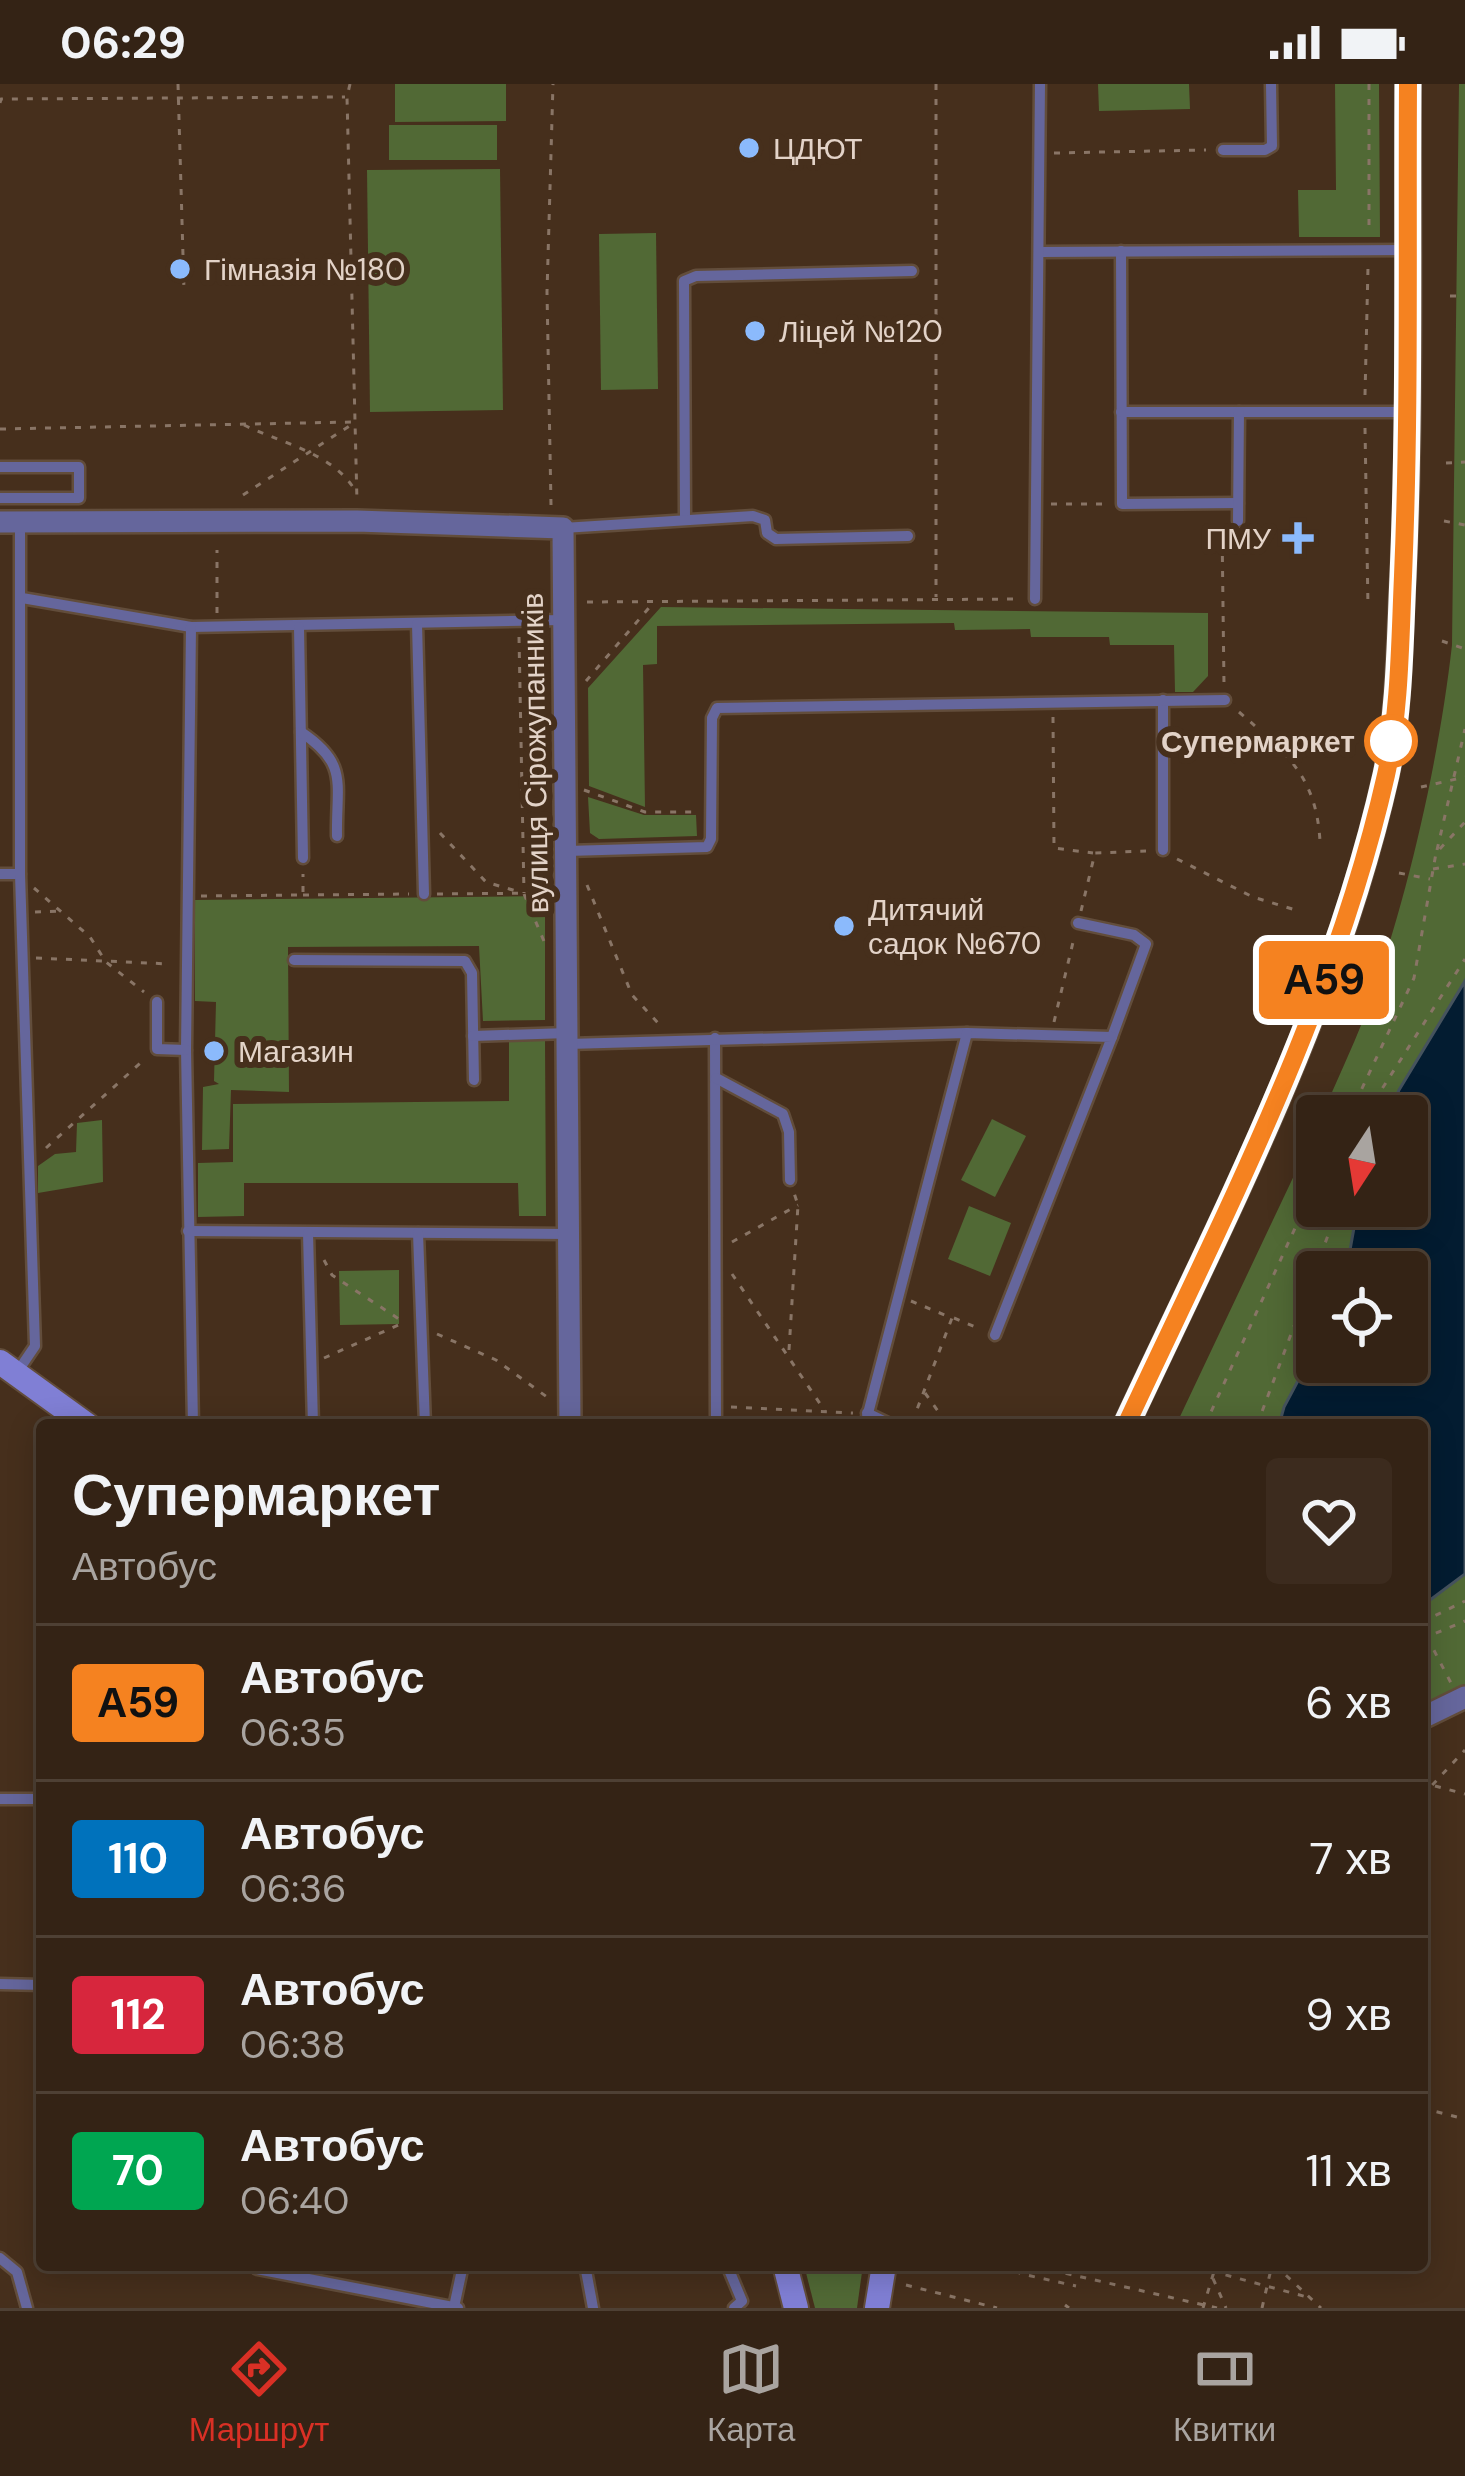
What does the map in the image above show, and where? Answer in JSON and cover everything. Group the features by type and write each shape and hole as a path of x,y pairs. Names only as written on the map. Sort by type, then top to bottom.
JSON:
{"street":[{"path":"1129,1419 1290,1076 1356,888 1387,773 1402,635 1408,84"},
{"path":"19,522 357,521 563,528"},
{"name":"вулиця Сірожупанників","path":"563,528 570,1419"},
{"path":"8,1368 79,1419"},
{"path":"1428,1714 1460,1694"},
{"path":"787,2271 796,2308"},
{"path":"878,2308 883,2271"}],"lane":[{"path":"1035,599 1040,84"},
{"path":"1223,150 1270,149 1271,84"},
{"path":"1039,251 1408,250"},
{"path":"1121,251 1122,504 1238,503"},
{"path":"685,518 684,281 696,275 912,272"},
{"path":"1120,412 1407,412"},
{"path":"1238,521 1239,412"},
{"path":"0,466 79,466 79,498 0,498"},
{"path":"8,1368 34,1346 20,874 19,522 38,498"},
{"path":"563,528 760,517 769,536 776,539 908,536"},
{"path":"22,598 191,627 519,621 562,611"},
{"path":"418,624 424,894"},
{"path":"191,627 186,1050 193,1419"},
{"path":"299,627 303,858"},
{"path":"1163,700 1163,850"},
{"path":"567,851 703,849 711,839 712,718 717,708 1225,700"},
{"path":"301,732 323,747 334,763 337,836"},
{"path":"0,874 20,874"},
{"path":"995,1335 1146,944 1134,935 1078,923"},
{"path":"294,960 465,961 472,974 474,1080"},
{"path":"157,1002 157,1049 186,1050"},
{"path":"866,1419 967,1034"},
{"path":"473,1036 1112,1036"},
{"path":"716,1038 716,1419"},
{"path":"716,1078 783,1114 789,1132 790,1180"},
{"path":"188,1231 568,1234"},
{"path":"308,1233 313,1419"},
{"path":"418,1233 424,1419"},
{"path":"0,1799 36,1799"},
{"path":"0,1984 36,1985"},
{"path":"0,2258 16,2272 27,2308"},
{"path":"267,2271 456,2307 462,2271"},
{"path":"586,2271 593,2308"},
{"path":"730,2271 742,2301 734,2308"}],"path":[{"path":"178,84 184,290"},
{"path":"350,84 357,521"},
{"path":"554,84 547,292 550,503 563,528"},
{"path":"936,84 936,598"},
{"path":"1367,607 1369,84"},
{"path":"0,103 1,99 347,97"},
{"path":"1040,153 1223,150"},
{"path":"1450,296 1465,296"},
{"path":"0,428 355,422"},
{"path":"243,495 355,422"},
{"path":"244,424 309,452 346,475 357,494"},
{"path":"1446,463 1465,462"},
{"path":"1036,504 1122,504"},
{"path":"1444,520 1465,525"},
{"path":"1238,521 1222,522 1225,700 1284,751 1308,782 1318,812 1320,842"},
{"path":"217,550 217,627"},
{"path":"562,611 655,601 1035,599"},
{"path":"563,694 582,685 655,601"},
{"path":"519,621 524,893 547,949"},
{"path":"1442,641 1465,649"},
{"path":"1053,702 1054,848 1095,853 1163,850 1253,897 1299,911"},
{"path":"1359,1095 1414,979 1436,853 1465,729"},
{"path":"1421,787 1465,777"},
{"path":"583,789 645,812 711,812"},
{"path":"422,814 485,882 524,893"},
{"path":"1436,853 1465,822"},
{"path":"1051,1035 1095,853"},
{"path":"188,897 303,895 303,858"},
{"path":"1433,869 1465,864"},
{"path":"582,872 632,994 673,1039"},
{"path":"1399,873 1431,879"},
{"path":"20,874 90,937 106,962 157,1002"},
{"path":"21,912 61,911"},
{"path":"22,957 187,964"},
{"path":"1379,1095 1465,959"},
{"path":"29,1164 157,1049"},
{"path":"789,1353 798,1204 790,1180"},
{"path":"798,1204 716,1251 826,1412"},
{"path":"1208,1419 1296,1226"},
{"path":"1259,1419 1331,1227"},
{"path":"898,1296 995,1335"},
{"path":"311,1364 421,1315"},
{"path":"913,1419 952,1318"},
{"path":"924,1392 944,1419"},
{"path":"716,1407 826,1412 866,1419"},
{"path":"1428,1619 1465,1601"},
{"path":"1428,1636 1465,1621"},
{"path":"1428,1644 1460,1694"},
{"path":"1428,1791 1465,1750"},
{"path":"1433,1786 1465,1794"},
{"path":"1428,2110 1465,2119"},
{"path":"1015,2271 1076,2286"},
{"path":"1056,2271 1217,2308"},
{"path":"1211,2271 1307,2297"},
{"path":"1204,2307 1211,2271"},
{"path":"1211,2271 1226,2308"},
{"path":"1262,2308 1272,2271"},
{"path":"1280,2271 1321,2308"},
{"path":"906,2285 997,2308"}],"green space":[{"path":"395,84 506,84 506,121 395,122"},
{"path":"1098,84 1189,84 1190,109 1099,111"},
{"path":"1335,84 1379,84 1380,237 1299,237 1298,190 1336,190"},
{"path":"1459,84 1465,84 1465,981 1397,1095 1331,1095 1369,1005 1397,919 1439,734 1452,645"},
{"path":"389,125 497,125 497,160 389,160"},
{"path":"500,169 503,410 370,412 367,170"},
{"path":"656,233 658,389 601,390 599,234"},
{"path":"661,607 1208,613 1208,676 1193,692 1175,692 1174,645 1110,645 1109,637 1031,637 1030,629 955,630 954,623 657,626 657,664 643,665 645,807 589,786 588,688"},
{"path":"588,797 644,815 696,815 697,836 599,839 590,833"},
{"path":"545,896 545,1020 483,1021 479,946 288,947 289,1092 231,1090 229,1149 202,1150 203,1087 219,1084 214,1081 216,1002 195,1001 195,900"},
{"path":"545,1040 546,1216 519,1216 518,1183 244,1183 244,1216 198,1217 198,1163 233,1162 233,1104 509,1101 509,1042"},
{"path":"992,1119 1026,1136 995,1197 961,1180"},
{"path":"102,1120 103,1182 38,1193 38,1166 55,1154 76,1152 77,1123"},
{"path":"1296,1171 1296,1227 1354,1227 1350,1251 1296,1251 1297,1383 1281,1419 1179,1419"},
{"path":"969,1206 1011,1223 990,1276 948,1259"},
{"path":"399,1270 399,1324 340,1325 339,1271"},
{"path":"1465,1574 1465,1684 1428,1701 1428,1602"},
{"path":"806,2271 862,2271 857,2308 815,2308"}],"water":[{"path":"1465,981 1465,1574 1428,1602 1428,1419 1281,1419 1297,1383 1428,1383 1428,1251 1350,1251 1354,1227 1428,1227 1428,1095 1397,1095"}],"bus line":[{"name":"А59","path":"1129,1419 1290,1076 1356,888 1387,773 1402,635 1408,84"}],"place":[{"name":"ЦДЮТ","path":"749,148"},
{"name":"Гімназія №180","path":"180,269"},
{"name":"Ліцей №120","path":"755,331"},
{"name":"ПМУ","path":"1298,538"},
{"name":"Супермаркет","path":"1391,741"},
{"name":"Дитячий садок №670","path":"844,926"},
{"name":"Магазин","path":"214,1051"}]}
